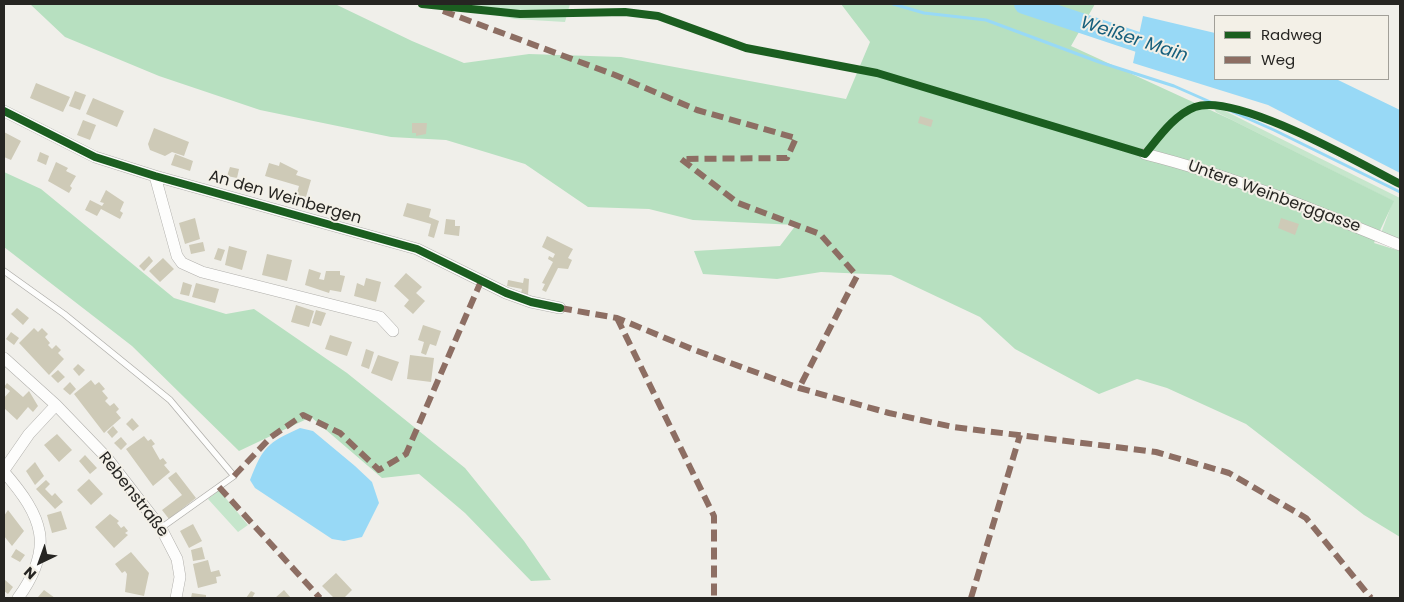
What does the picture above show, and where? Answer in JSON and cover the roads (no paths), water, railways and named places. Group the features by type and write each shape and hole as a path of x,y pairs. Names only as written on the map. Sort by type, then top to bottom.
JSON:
{"street":[{"name":"An den Weinbergen","path":"4,111 95,156 155,176 417,249 506,293 531,302 560,308"},
{"name":"Untere Weinberggasse","path":"1145,154 1203,168 1328,215 1400,245"},
{"path":"155,176 177,256 182,263 202,272 380,317 393,331"},
{"name":"Rebenstraße","path":"4,358 56,405 107,458 161,528 177,559 180,576 176,598"},
{"path":"18,598 31,580 40,558 41,541 36,518 23,494 4,471 29,434 56,405"}],"lane":[{"path":"4,271 64,314 170,400 234,476 161,528"}],"water":[{"path":"1143,16 1214,33 1214,80 1338,80 1400,110 1400,173 1268,105 1133,63"},
{"path":"300,428 313,431 372,482 379,503 362,537 344,541 332,539 255,488 250,480 259,460 268,447 273,442"}],"waterway":[{"path":"893,4 924,13 986,20 1099,62 1174,86 1274,130 1400,192"},
{"name":"Weißer Main","path":"1024,4 1162,50"}]}
